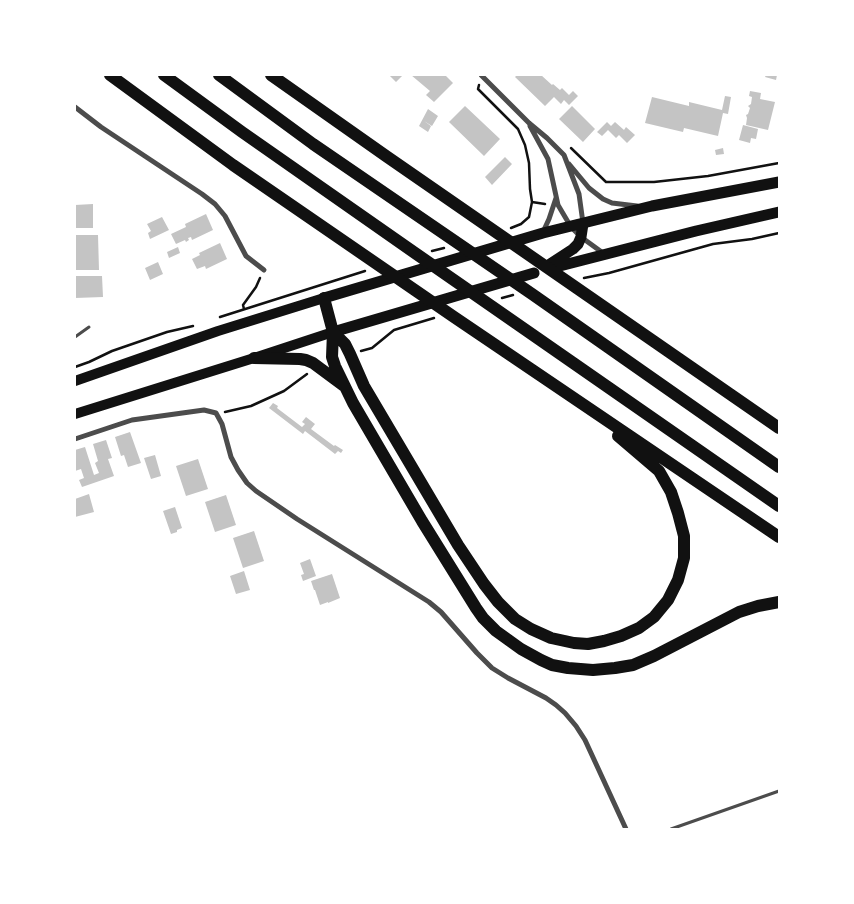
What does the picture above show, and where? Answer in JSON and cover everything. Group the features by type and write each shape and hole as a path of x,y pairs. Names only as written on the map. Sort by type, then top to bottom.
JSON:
{"highway":[{"path":"110,75 373,267 454,317 779,537"},
{"path":"164,75 242,132 779,506"},
{"path":"219,75 452,244 532,294 779,467"},
{"path":"271,75 779,428"},
{"path":"324,298 333,332 332,356 335,366 358,411 476,608 496,631 521,649 552,665 568,668 593,670 633,665 739,612 779,602"},
{"path":"333,332 345,344 367,392 458,544 498,602 515,619 531,630 551,638 588,644 621,636 639,628 654,616 668,600 678,580 684,558 684,536 671,492 659,471 564,392"},
{"path":"254,358 306,360 313,363 345,387"}],"main road":[{"path":"75,381 218,331 543,233 652,206 779,182"},
{"path":"583,224 578,244 551,266 779,212"},
{"path":"75,414 333,332 534,273"}],"street":[{"path":"482,75 564,156 588,188 612,203 652,206"},
{"path":"75,107 101,127 215,204 225,216 246,256 264,270"},
{"path":"529,123 548,159 558,205 571,227 581,237 605,254"},
{"path":"564,156 579,194 583,224"},
{"path":"543,233 556,197"},
{"path":"75,439 132,420 204,410 216,413 222,424 231,457 247,483 256,491 429,602 441,612 492,668 551,702 565,713 585,740 626,829"}],"lane":[{"path":"75,337 89,327"},
{"path":"671,829 779,791"}],"path":[{"path":"482,75 478,89 518,129 525,145 529,163 532,202 528,217 521,224 506,231"},
{"path":"606,182 654,182 708,176 779,163"},
{"path":"431,251 452,244"},
{"path":"219,318 373,267"},
{"path":"244,309 242,305 256,287 264,270"},
{"path":"75,367 112,350 167,332 194,326"}],"building":[{"path":"389,75 403,75 396,82"},
{"path":"411,75 445,75 453,83 434,102 426,95 430,91"},
{"path":"517,75 541,75 560,90 562,88 569,95 573,91 578,96 569,105 564,100 561,104 554,97 545,106 515,77"},
{"path":"766,75 777,75 776,80 765,77"},
{"path":"750,91 761,93 760,99 775,102 768,130 746,125 746,115 750,108 748,106 751,104 752,97 749,96"},
{"path":"725,96 731,97 728,114 723,113 718,136 684,128 683,132 645,123 652,97 689,106 689,102 722,110"},
{"path":"465,106 500,139 484,156 449,122"},
{"path":"572,106 595,129 583,142 559,119"},
{"path":"428,109 438,116 432,126 424,121 431,126 428,132 419,126"},
{"path":"607,122 611,126 615,122 624,130 626,127 635,135 627,143 619,135 616,138 608,130 602,136 597,132"},
{"path":"743,125 758,129 756,139 751,138 750,143 739,140"},
{"path":"723,148 724,154 716,155 715,150"},
{"path":"505,157 512,164 492,185 485,177"},
{"path":"93,204 93,228 75,228 75,205"},
{"path":"206,214 213,230 192,240 191,237 186,242 185,240 176,244 171,234 186,227 185,224"},
{"path":"162,217 169,230 150,239 148,233 151,231 147,224"},
{"path":"75,235 98,235 99,270 75,270"},
{"path":"220,243 227,259 206,269 205,266 197,269 192,259 200,255 199,253"},
{"path":"178,247 180,253 169,258 167,252"},
{"path":"158,262 163,274 150,280 145,268"},
{"path":"75,276 102,276 103,297 75,298"},
{"path":"273,403 302,427 305,424 302,422 306,417 315,424 311,429 334,446 343,450 341,453 338,451 335,454 305,431 303,434 269,408"},
{"path":"130,432 141,463 128,467 124,455 121,456 115,437"},
{"path":"106,440 112,458 108,459 114,476 82,487 79,480 84,478 81,469 75,471 75,450 85,447 94,475 99,473 95,463 98,461 93,444"},
{"path":"155,455 161,476 151,479 144,458"},
{"path":"198,459 208,489 186,496 176,466"},
{"path":"89,494 94,512 75,517 75,499"},
{"path":"226,495 236,525 215,532 205,502"},
{"path":"175,507 182,528 171,534 163,511"},
{"path":"254,531 264,561 243,568 233,538"},
{"path":"310,559 316,576 303,581 301,575 304,574 300,563"},
{"path":"244,571 250,590 236,594 230,576"},
{"path":"332,574 340,598 320,605 311,581"}]}
